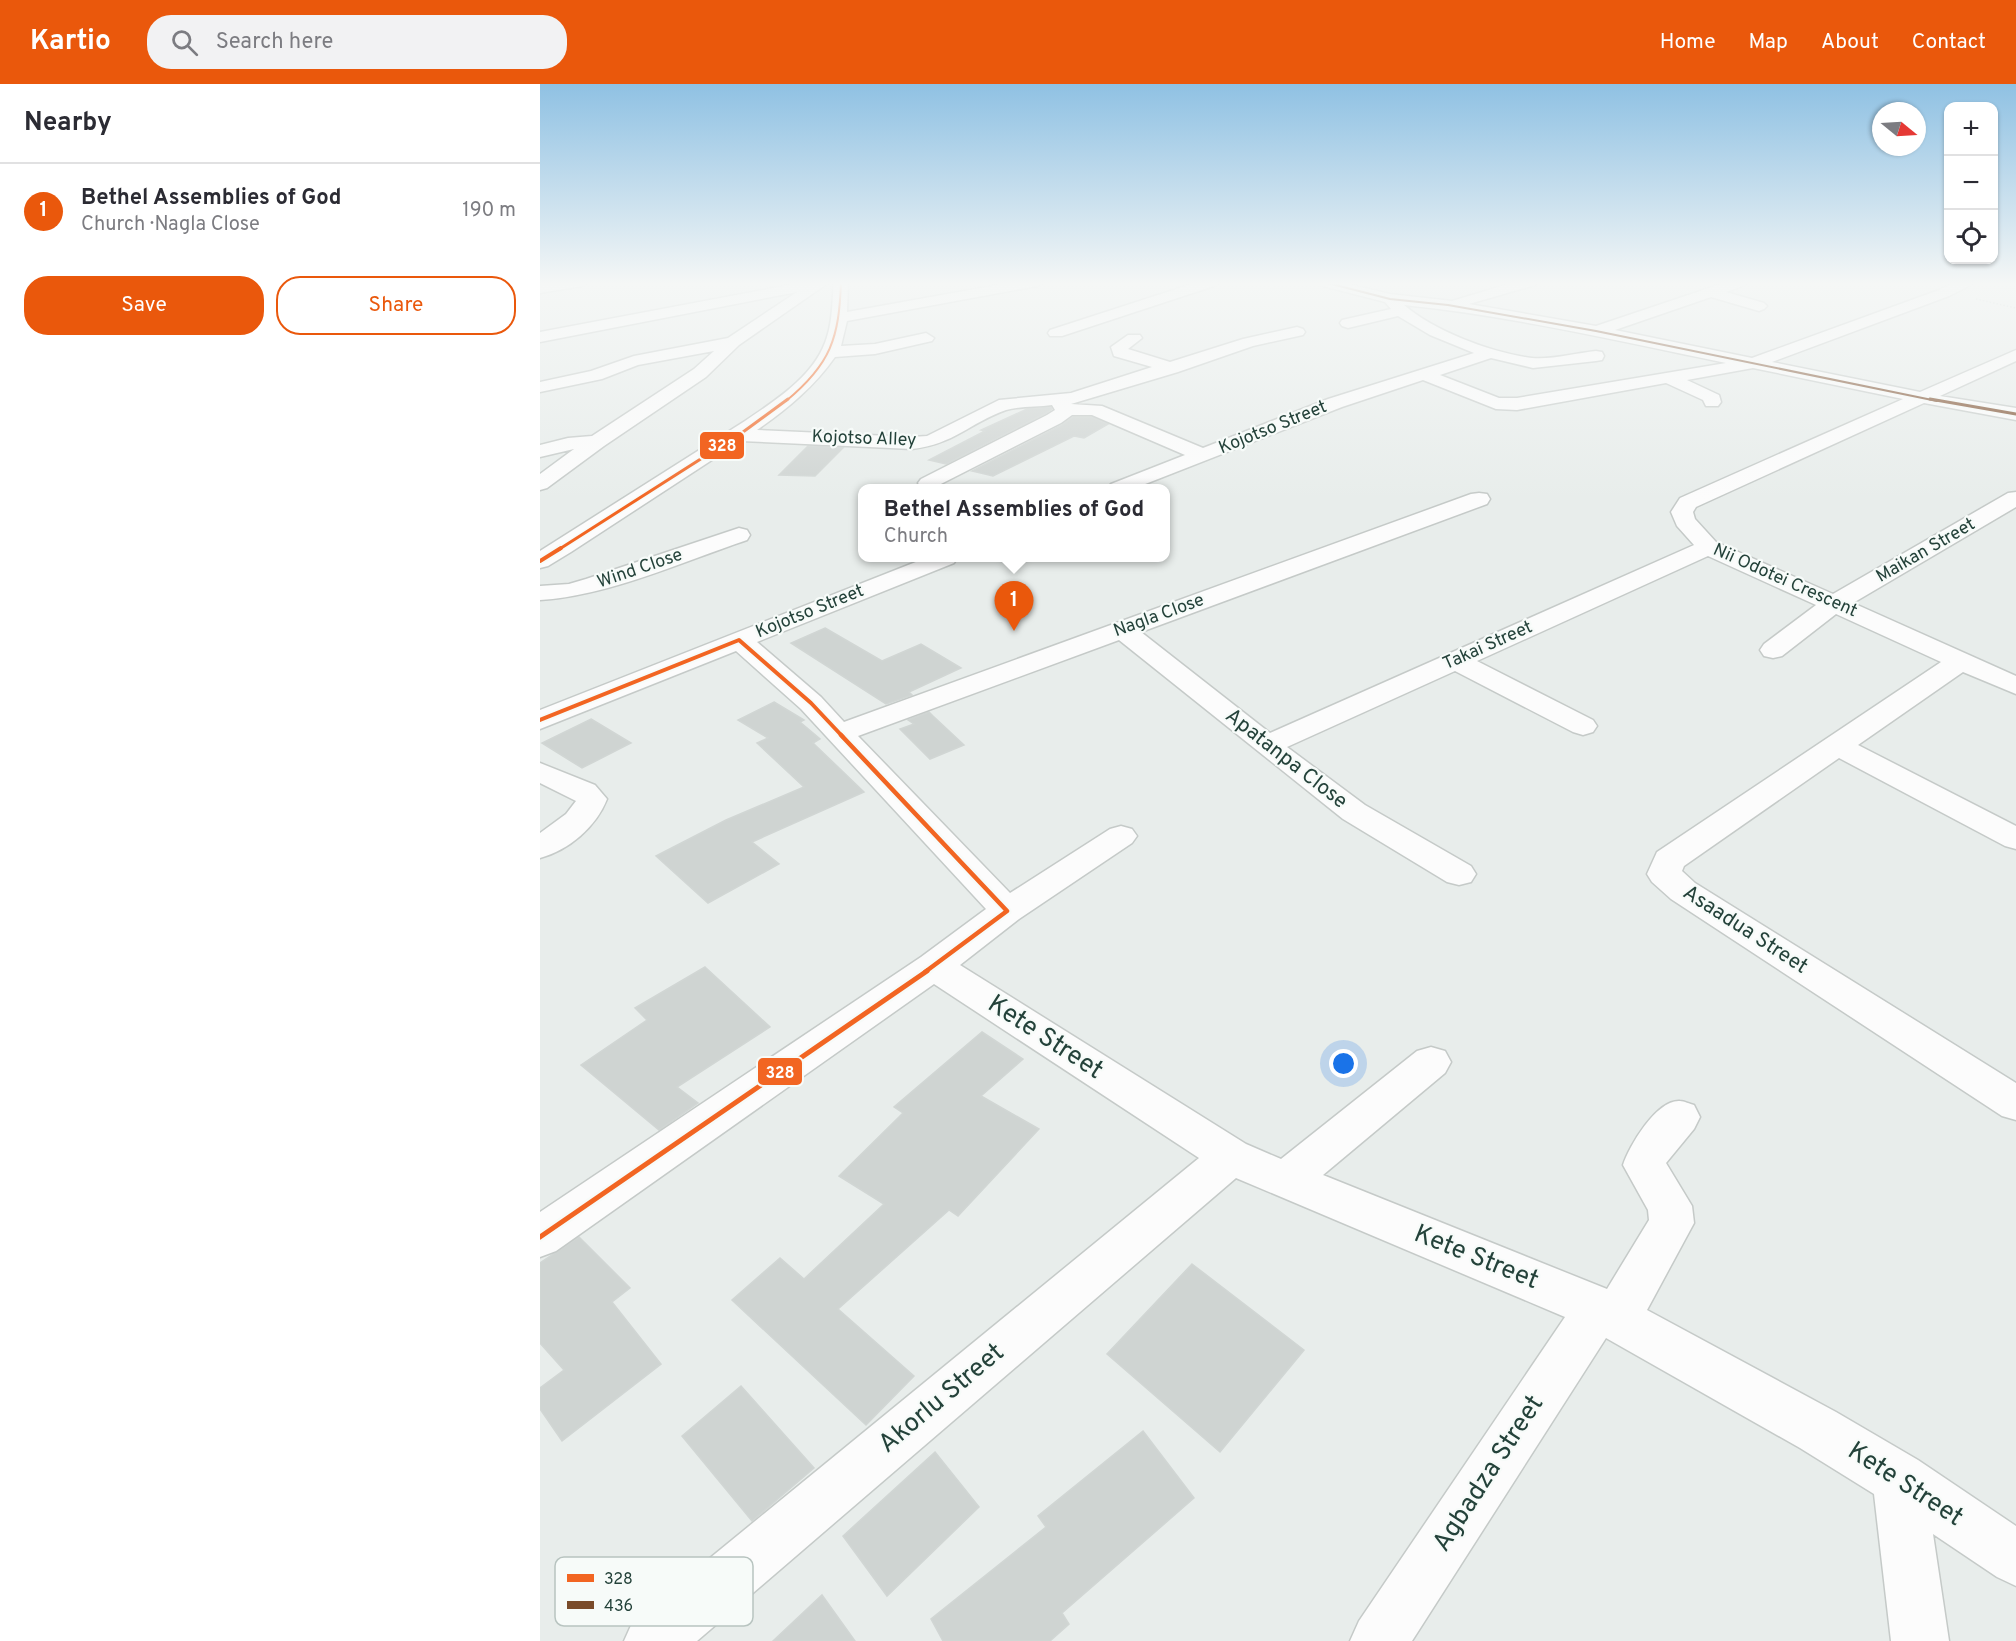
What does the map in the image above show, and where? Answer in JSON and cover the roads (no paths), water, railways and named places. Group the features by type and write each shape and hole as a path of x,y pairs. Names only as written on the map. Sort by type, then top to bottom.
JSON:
{"street":[{"path":"540,387 596,375 633,362 670,355"},
{"path":"540,484 597,442 700,373 720,355"},
{"path":"540,561 736,435 799,388 813,375 828,355"},
{"path":"1129,355 1172,368"},
{"name":"Kojotso Alley","path":"736,435 912,443 932,441 1006,404 1061,405 1212,355"},
{"name":"Kojotso Street","path":"1130,484 1335,403 1482,355"},
{"path":"1500,355 1533,363 1596,356"},
{"path":"1712,355 2016,414"},
{"path":"1423,375 1496,403 1508,405 1753,363 1775,355"},
{"path":"1925,398 2016,355"},
{"path":"1668,378 1709,396 1713,399 1712,402"},
{"name":"Nii Odotei Crescent","path":"1925,398 1688,503 1682,512 1685,521 1708,547 2016,686"},
{"path":"928,483 1054,419 1063,413 1061,405 1095,410 1203,455"},
{"path":"540,451 577,443 597,442"},
{"name":"Maikan Street","path":"1773,650 1835,603 2016,498"},
{"name":"Nagla Close","path":"840,734 1479,499"},
{"name":"Wind Close","path":"540,593 570,591 595,584 739,535"},
{"name":"Takai Street","path":"1267,745 1708,547"},
{"name":"Kojotso Street","path":"540,720 936,562"},
{"name":"Apatanpa Close","path":"1122,630 1354,812 1459,874"},
{"path":"739,640 784,678 840,734 1007,911"},
{"path":"1455,660 1583,726"},
{"name":"Asaadua Street","path":"1961,661 1669,860 1664,874 1683,891 2016,1104"},
{"path":"1838,746 2016,839"},
{"path":"540,772 584,792 592,800 588,813 540,847"},
{"path":"540,1237 934,966 1007,911 1121,836"},
{"name":"Kete Street","path":"934,966 1231,1158 1607,1313 1818,1430 1899,1479 2016,1558"},
{"path":"1286,1180 1431,1062"},
{"name":"Agbadza Street","path":"1379,1641 1672,1223 1670,1206 1644,1165 1648,1152 1679,1117"},
{"name":"Akorlu Street","path":"753,1557 1231,1158"},
{"path":"1899,1479 1920,1641"},
{"name":"Akorlu Street","path":"653,1641 671,1626"}],"place":[{"name":"Bethel Assemblies of God","path":"1014,631"}]}
